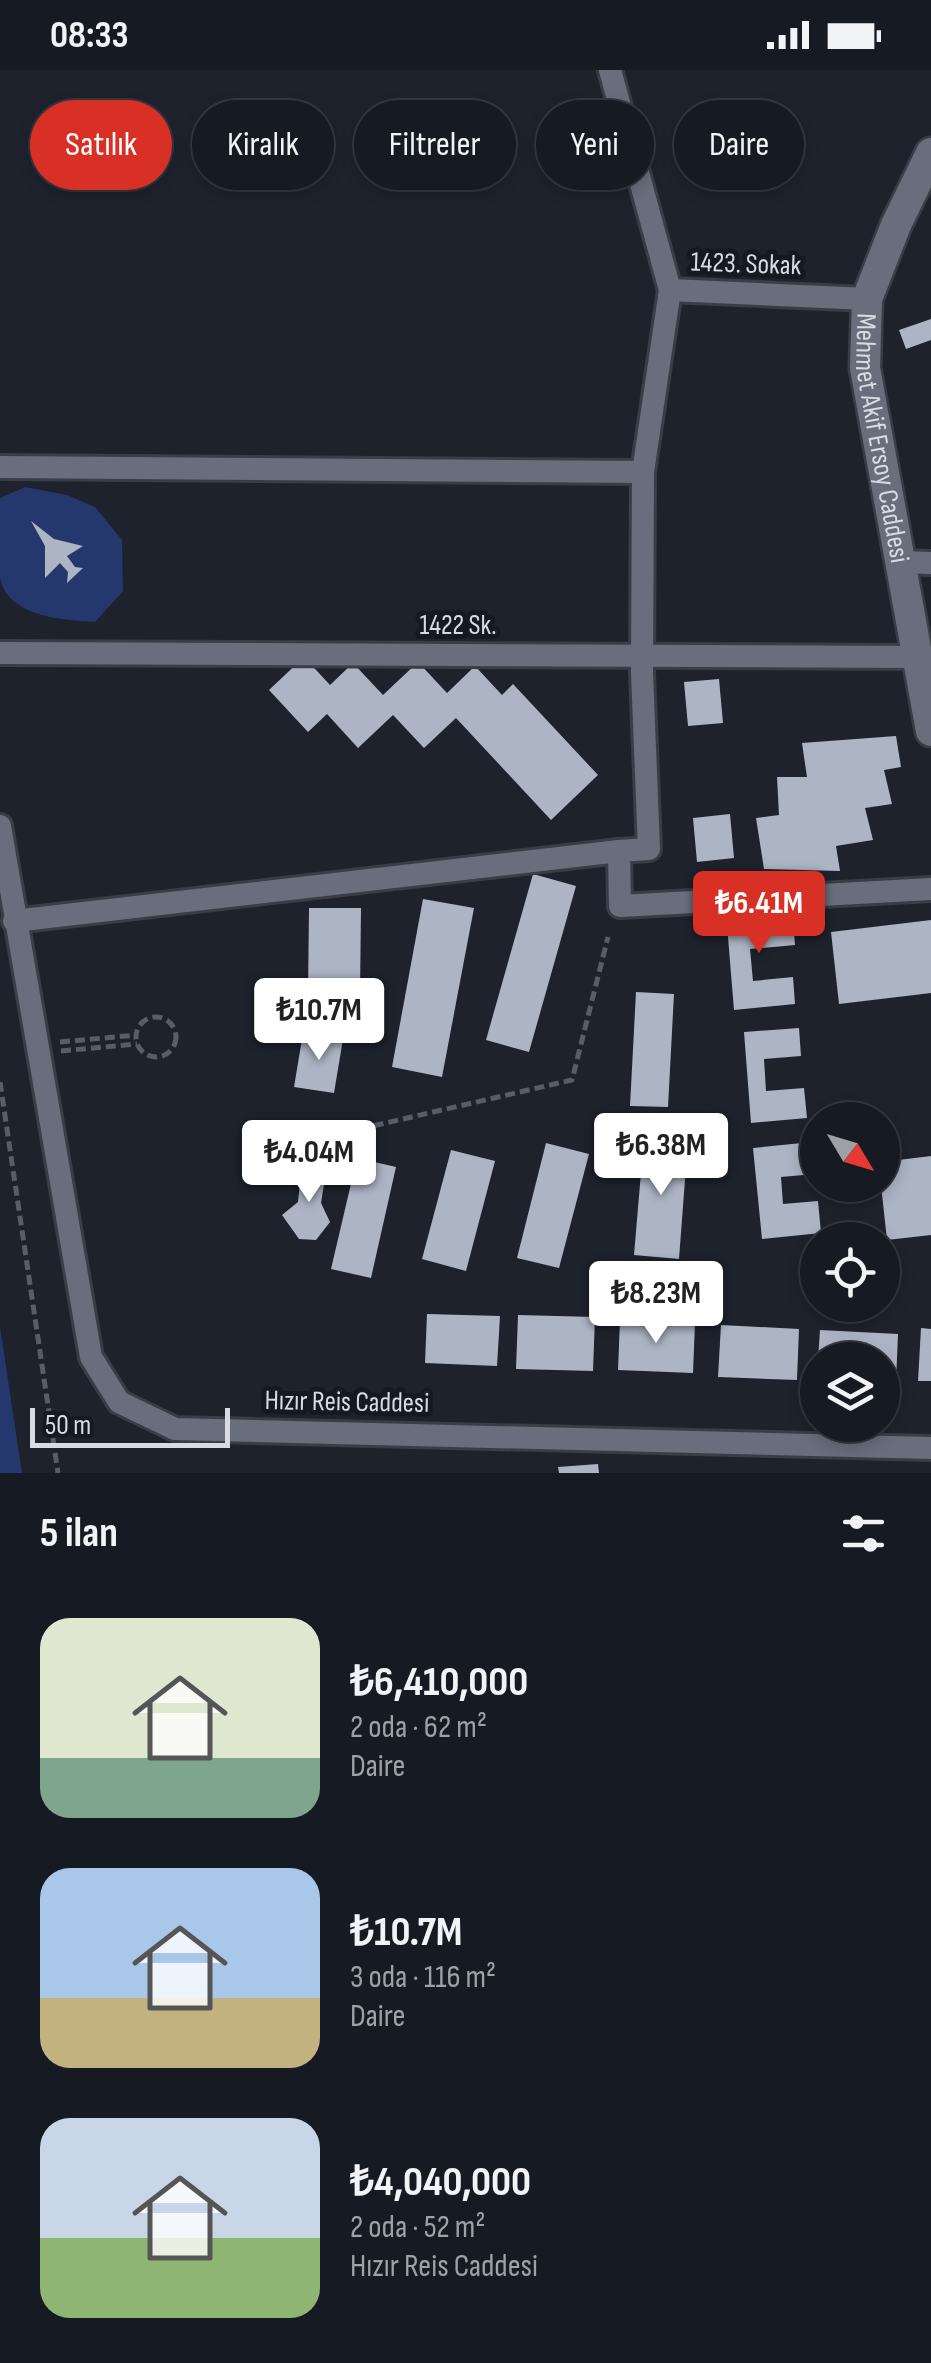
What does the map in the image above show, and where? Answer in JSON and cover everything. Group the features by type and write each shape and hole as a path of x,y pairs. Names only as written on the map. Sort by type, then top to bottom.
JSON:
{"main road":[{"name":"Mehmet Akif Ersoy Caddesi","path":"931,154 896,225 868,299 865,368 931,732"}],"street":[{"name":"1423. Sokak","path":"610,70 670,290 868,299"},
{"path":"14,921 649,849 643,472 670,290"},
{"path":"0,467 643,472"},
{"path":"898,562 931,563"},
{"name":"1422 Sk.","path":"0,652 915,657"},
{"name":"Hızır Reis Caddesi","path":"0,826 91,1356 119,1402 176,1430 931,1448"},
{"path":"619,852 620,906 931,889"}],"path":[{"path":"286,1146 572,1080 608,936"},
{"path":"156,1016 173,1025 176,1037 171,1050 159,1057 146,1054 138,1044 140,1024 156,1016"},
{"path":"52,1043 137,1035"},
{"path":"52,1052 138,1044"},
{"path":"0,1082 58,1473"}],"shaded area":[{"path":"25,487 67,495 95,507 122,540 123,591 95,622 38,614 25,609 5,591 0,578 0,498"},
{"path":"0,1327 22,1473 0,1473"}],"building":[{"path":"931,319 931,340 906,349 899,330"},
{"path":"31,521 54,539 83,546 67,556 75,567 83,568 67,583 68,572 60,563 45,578 45,546"},
{"path":"304,657 330,685 353,663 383,695 418,662 447,693 475,666 502,695 513,684 598,775 551,820 456,718 424,748 393,715 358,748 327,714 308,732 269,690"},
{"path":"719,679 723,723 688,726 684,682"},
{"path":"896,736 901,767 884,770 892,804 865,808 873,840 836,846 840,871 764,869 756,818 779,815 777,777 807,777 802,743"},
{"path":"730,814 734,858 697,862 693,818"},
{"path":"533,874 576,886 529,1052 486,1040"},
{"path":"423,899 474,908 442,1077 392,1067"},
{"path":"792,907 795,945 750,949 753,981 793,977 795,1004 734,1010 726,913"},
{"path":"309,908 361,908 360,994 308,994"},
{"path":"931,920 931,993 839,1004 831,932"},
{"path":"636,992 674,994 668,1107 630,1106"},
{"path":"799,1028 801,1056 764,1059 766,1091 804,1088 805,1102 800,1102 800,1119 751,1123 744,1032"},
{"path":"303,1033 343,1039 334,1093 294,1087"},
{"path":"644,1137 688,1140 679,1259 634,1255"},
{"path":"546,1143 589,1154 559,1268 517,1258"},
{"path":"800,1143 800,1175 781,1177 783,1204 818,1202 820,1222 800,1222 800,1235 762,1239 753,1148"},
{"path":"451,1150 495,1161 466,1271 422,1259"},
{"path":"931,1156 931,1235 900,1239 900,1222 885,1222 883,1202 900,1202 900,1160"},
{"path":"357,1158 396,1167 371,1278 331,1269"},
{"path":"302,1164 327,1165 321,1203 330,1222 316,1240 299,1239 282,1215 298,1202"},
{"path":"427,1314 500,1316 497,1366 425,1363"},
{"path":"518,1315 595,1317 593,1371 516,1369"},
{"path":"620,1320 695,1323 693,1373 618,1370"},
{"path":"721,1325 799,1329 797,1380 718,1377"},
{"path":"921,1328 931,1329 931,1381 918,1381"},
{"path":"820,1330 898,1334 898,1342 819,1342"},
{"path":"598,1464 599,1473 559,1473 558,1467"}]}
